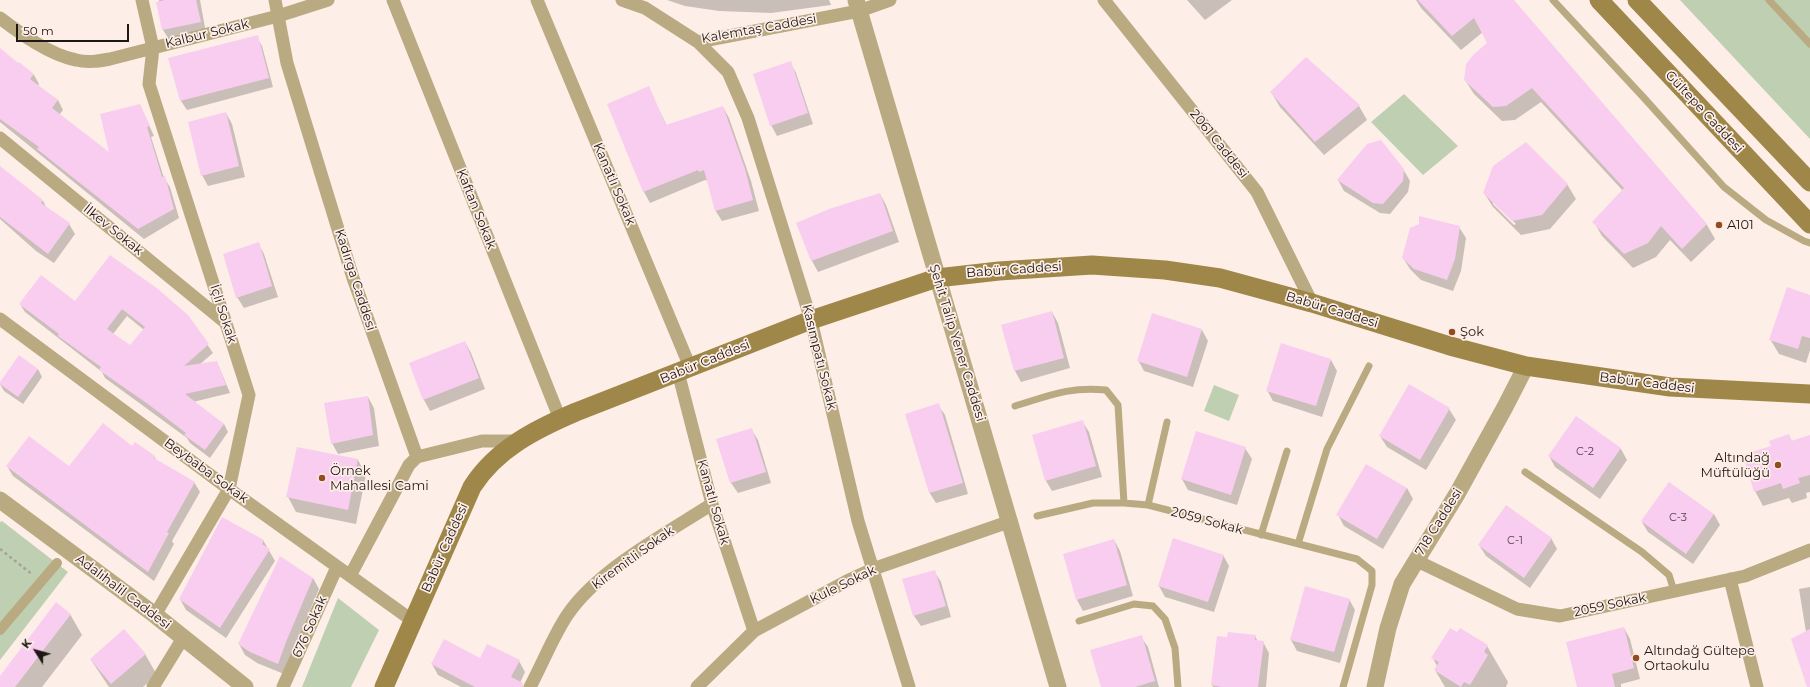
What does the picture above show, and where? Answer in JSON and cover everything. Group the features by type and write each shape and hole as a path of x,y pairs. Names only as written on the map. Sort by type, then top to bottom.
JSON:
{"main road":[{"name":"Gültepe Caddesi","path":"1599,0 1810,224"},
{"path":"1637,0 1810,182"},
{"name":"Babür Caddesi","path":"384,687 472,487 489,464 519,441 542,427 560,419 811,320 937,278 999,271 1092,265 1165,270 1220,278 1312,303 1450,346 1526,366 1670,387 1810,394"}],"street":[{"name":"İçli Sokak","path":"142,0 152,48 149,84 249,395 229,489 155,615"},
{"name":"Kadırga Caddesi","path":"275,0 287,63 353,278 417,457"},
{"name":"Kalbur Sokak","path":"0,18 32,40 76,60 91,62 110,59 278,16 328,0"},
{"name":"Kaftan Sokak","path":"393,0 560,419"},
{"name":"Kanatlı Sokak","path":"537,0 684,370 712,504 754,631"},
{"name":"Kalemtaş Caddesi","path":"622,0 646,8 698,42 890,0"},
{"name":"2061 Caddesi","path":"1104,0 1257,192 1312,303"},
{"name":"Şehit Talip Yener Caddesi","path":"857,6 937,278 1011,521 1058,687"},
{"name":"Kasımpatı Sokak","path":"698,42 728,72 748,118 811,320 858,521 909,687"},
{"name":"İlkev Sokak","path":"0,138 226,323"},
{"name":"Beybaba Sokak","path":"0,319 229,489 413,621"},
{"name":"718 Caddesi","path":"1375,687 1388,628 1400,591 1415,560 1456,494 1506,407 1526,366"},
{"path":"350,576 409,465 417,457 482,441 519,441"},
{"name":"Adalıhalil Caddesi","path":"0,500 155,615 246,687"},
{"name":"Kiremitli Sokak","path":"530,687 568,614 591,586 642,548 712,504"},
{"name":"Kule Sokak","path":"697,687 754,631 847,581 873,569 1011,521"},
{"name":"2059 Sokak","path":"1415,560 1517,609 1560,616 1745,576 1810,550"},
{"path":"0,630 57,563"},
{"name":"676 Sokak","path":"283,687 337,567"},
{"path":"1730,579 1757,687"},
{"path":"154,687 183,638"}],"lane":[{"path":"1553,0 1645,98 1724,187 1766,220 1810,243"},
{"path":"1769,0 1809,42"},
{"path":"1298,544 1327,449 1369,366"},
{"path":"1014,406 1065,391 1086,388 1106,390 1118,405 1124,503"},
{"path":"1148,505 1167,422"},
{"path":"1261,535 1287,451"},
{"path":"1525,472 1642,552 1669,575 1674,591"},
{"name":"2059 Sokak","path":"1038,516 1093,503 1148,505 1357,559 1372,571 1372,585 1343,687"},
{"path":"1079,621 1134,604 1153,606 1165,619 1175,648 1178,687"}],"path":[{"path":"0,549 41,581"}],"green space":[{"path":"1680,0 1810,0 1810,139"},
{"path":"1404,94 1458,146 1423,175 1371,122"},
{"path":"1214,385 1239,395 1229,421 1204,411"},
{"path":"2,521 68,572 0,660 0,522"},
{"path":"338,598 379,630 351,687 302,687"}],"building":[{"path":"165,0 196,0 201,22 162,30 156,2"},
{"path":"1418,0 1514,0 1707,224 1682,249 1661,226 1648,243 1624,254 1592,222 1624,188 1532,88 1506,106 1493,107 1464,80 1466,64 1474,54 1487,43 1474,18 1452,36"},
{"path":"258,35 269,78 180,101 168,58"},
{"path":"0,48 34,74 30,79 58,100 52,108 109,152 100,114 140,104 150,126 147,127 162,177 165,176 174,209 138,229 37,149 39,147 0,119"},
{"path":"1306,57 1360,105 1315,142 1270,92"},
{"path":"791,61 808,113 770,126 753,74"},
{"path":"649,86 666,125 723,106 745,169 753,200 715,211 704,170 699,172 698,170 643,192 607,104"},
{"path":"226,112 239,166 201,176 188,122"},
{"path":"1381,140 1404,169 1403,181 1383,204 1373,203 1337,180 1367,144"},
{"path":"1526,142 1568,184 1542,215 1512,221 1483,193 1493,166"},
{"path":"0,166 43,200 41,203 70,223 48,254 0,217"},
{"path":"880,193 893,231 811,261 796,223 829,209"},
{"path":"1419,216 1460,226 1455,259 1447,280 1414,269 1402,258 1410,228 1419,224"},
{"path":"259,242 272,286 236,298 223,254"},
{"path":"110,255 158,289 188,315 209,344 184,366 217,361 226,385 185,394 224,424 205,450 184,435 186,433 148,404 99,370 101,367 58,336 59,334 19,304 41,275 75,301","holes":["122,309 145,327 130,345 107,329"]},
{"path":"1787,287 1810,295 1810,338 1802,336 1798,349 1769,340"},
{"path":"1052,311 1064,358 1014,371 1001,325"},
{"path":"1152,313 1202,329 1187,377 1137,361"},
{"path":"465,341 479,378 423,400 409,363"},
{"path":"1281,343 1331,359 1316,406 1266,391"},
{"path":"19,355 38,369 18,397 0,384 0,382"},
{"path":"1409,384 1450,408 1420,460 1379,436"},
{"path":"368,396 373,435 331,444 324,403"},
{"path":"939,403 963,483 929,493 905,414"},
{"path":"1576,416 1621,448 1593,488 1548,456"},
{"path":"1083,420 1096,466 1045,481 1032,435"},
{"path":"103,423 132,446 135,442 155,456 154,458 195,482 167,532 169,533 148,572 6,466 29,436 69,466"},
{"path":"752,428 766,472 730,483 716,439"},
{"path":"1196,431 1246,447 1231,495 1181,479"},
{"name":"Altındağ Müftülüğü","path":"1789,434 1791,441 1810,435 1810,475 1798,478 1800,483 1783,489 1781,483 1754,492 1743,455 1771,446 1769,441"},
{"name":"Örnek Mahallesi Cami","path":"297,447 358,459 348,510 286,497"},
{"path":"1366,464 1407,488 1377,539 1336,515"},
{"path":"1669,482 1714,514 1686,554 1641,521"},
{"path":"1506,505 1552,538 1524,578 1478,545"},
{"path":"222,517 264,540 262,544 270,549 220,628 179,599"},
{"path":"1173,538 1224,555 1208,602 1158,586"},
{"path":"1114,539 1127,585 1076,600 1063,554"},
{"path":"280,556 313,578 278,664 250,652 238,644"},
{"path":"935,570 946,606 913,616 902,579"},
{"path":"1305,586 1350,599 1334,652 1290,640"},
{"path":"56,602 71,614 15,687 0,687 0,676"},
{"path":"1624,627 1634,668 1612,674 1615,687 1577,687 1566,642"},
{"path":"1450,628 1457,632 1460,628 1488,645 1484,652 1488,655 1470,685 1464,682 1461,687 1434,670 1439,662 1431,658"},
{"path":"124,629 146,654 111,684 90,659"},
{"path":"1810,629 1810,687 1807,687 1791,639"},
{"path":"1228,632 1256,635 1255,640 1264,641 1258,687 1221,687 1211,685 1217,636 1227,637"},
{"path":"1142,635 1155,681 1135,687 1101,687 1090,650"},
{"path":"444,639 480,658 487,644 520,660 511,677 523,683 522,687 475,687 431,664"}],"place":[{"name":"A101","path":"1719,225"},
{"name":"Şok","path":"1452,332"},
{"name":"Altındağ Müftülüğü","path":"1778,465"},
{"name":"Örnek Mahallesi Cami","path":"322,478"},
{"name":"Altındağ Gültepe Ortaokulu","path":"1636,658"}]}
